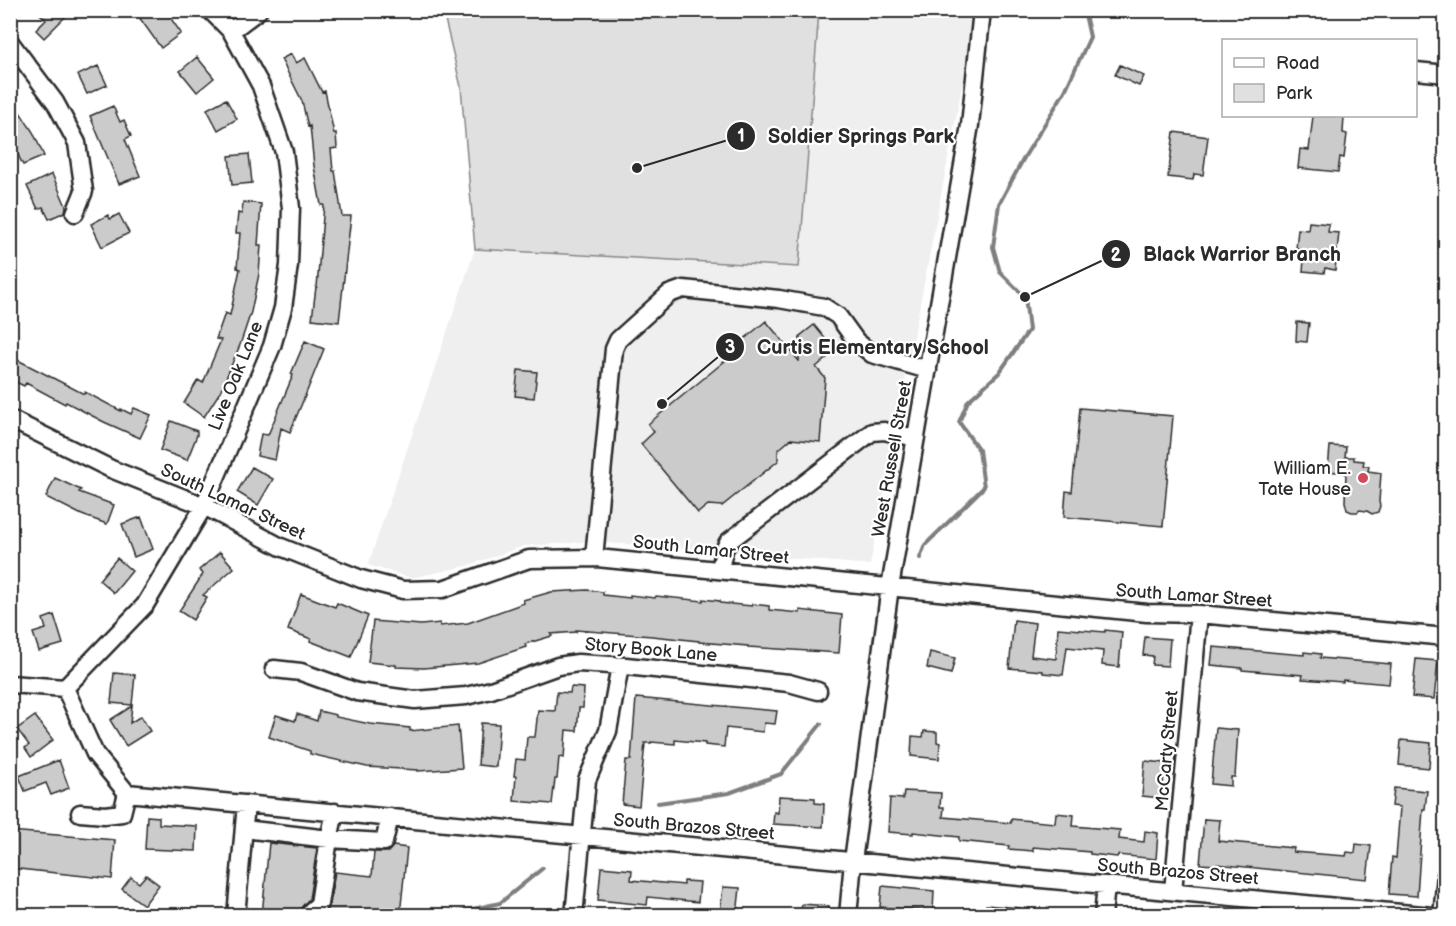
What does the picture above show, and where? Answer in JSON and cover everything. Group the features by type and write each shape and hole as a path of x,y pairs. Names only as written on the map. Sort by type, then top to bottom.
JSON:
{"street":[{"name":"Live Oak Lane","path":"65,688 145,605 204,506 272,346 283,308 290,265 291,208 284,152 261,86 231,31 210,10"},
{"path":"231,31 259,10"},
{"name":"West Russell Street","path":"848,915 853,861 890,587 970,125 982,10"},
{"path":"10,42 56,102 77,143 84,190 75,213"},
{"path":"1417,71 1446,74"},
{"path":"594,558 614,349 618,340 669,294 683,290 779,299 824,307 838,316 856,341 872,354 927,370"},
{"name":"South Lamar Street","path":"10,419 111,469 204,506 281,547 361,579 404,590 443,590 529,559 594,558 1147,613 1199,614 1446,637"},
{"path":"720,570 728,542 872,432 884,431 916,438"},
{"name":"McCarty Street","path":"1173,891 1199,614"},
{"name":"Story Book Lane","path":"274,669 301,672 357,692 415,700 466,696 491,690 558,666 578,663 789,683 818,692"},
{"path":"574,915 587,780 608,731 620,666"},
{"path":"10,684 65,688 95,754 128,793 122,813 105,815 80,813"},
{"name":"South Brazos Street","path":"128,793 1173,891 1382,913 1433,915"},
{"path":"236,915 246,804"},
{"path":"310,915 319,904 335,812"},
{"path":"244,829 329,839 384,842 390,818"},
{"path":"1442,915 1446,875"},
{"path":"1103,915 1106,885"}],"shaded area":[{"path":"949,10 976,13 870,565 585,542 524,546 466,566 411,578 368,565 475,249 799,267 819,11"}],"green space":[{"path":"443,11 819,11 799,267 475,249 461,87"}],"building":[{"path":"36,10 72,10 44,38 36,30 46,20"},
{"path":"134,10 165,10 181,33 161,48"},
{"path":"291,54 296,63 305,58 322,92 325,91 334,134 336,133 337,148 331,149 342,216 351,216 339,322 312,319 324,205 321,205 314,166 310,126 308,127 302,101 281,59"},
{"path":"197,57 214,78 197,92 180,71"},
{"path":"1120,65 1144,76 1139,86 1115,75"},
{"path":"98,66 107,85 87,94 78,75"},
{"path":"10,97 33,132 44,156 23,165 10,138"},
{"path":"226,99 237,119 218,130 207,109"},
{"path":"113,106 120,122 124,120 131,136 125,139 140,176 119,184 90,116"},
{"path":"1313,117 1344,117 1343,133 1347,134 1344,158 1340,157 1338,172 1298,168 1300,149 1309,150"},
{"path":"1174,132 1208,137 1203,175 1194,174 1193,180 1168,177"},
{"path":"249,154 252,183 232,185 229,156"},
{"path":"52,174 66,206 65,212 49,219 43,207 38,209 27,186"},
{"path":"243,202 261,204 258,245 261,245 259,274 251,312 240,345 220,392 204,417 184,403 198,380 203,383 221,340 216,339 225,313 230,315 240,269 237,268 240,233 236,233 238,213 242,214"},
{"path":"119,214 129,233 102,247 91,224 108,215 110,219"},
{"path":"1309,222 1329,224 1328,232 1339,233 1335,270 1325,268 1324,273 1303,271 1305,250 1296,249 1298,229 1308,230"},
{"path":"766,321 799,361 800,336 814,325 833,348 833,353 816,367 825,378 820,442 791,439 778,450 778,461 722,506 708,505 698,513 641,444 654,432 648,424 731,356 731,350"},
{"path":"1297,322 1309,323 1307,342 1296,341"},
{"path":"305,341 324,349 290,432 281,428 275,460 257,456 261,434 268,435"},
{"path":"10,356 121,411 121,409 131,414 134,408 151,415 140,438 66,402 65,404 26,383 24,386 10,379"},
{"path":"518,370 537,372 534,398 515,396"},
{"path":"1080,408 1173,416 1163,526 1064,517 1066,491 1072,492"},
{"path":"171,421 197,431 187,460 160,450"},
{"name":"William E. Tate House","path":"1330,446 1346,447 1345,457 1354,457 1354,460 1364,461 1363,466 1369,466 1368,471 1381,473 1378,512 1372,514 1367,511 1347,510 1346,473 1328,471"},
{"path":"252,467 273,479 258,505 237,492"},
{"path":"55,478 81,490 79,492 114,505 107,524 82,515 46,497"},
{"path":"141,517 153,549 134,557 122,524"},
{"path":"220,552 234,568 203,595 207,597 193,620 179,611 203,574 199,570"},
{"path":"117,558 132,571 114,593 99,580"},
{"path":"587,590 603,592 603,595 630,598 630,595 703,601 703,599 720,601 720,603 769,606 769,610 800,613 800,610 842,615 839,653 748,647 576,630 576,632 551,634 552,636 525,644 526,647 478,663 424,668 396,667 396,665 368,662 373,621 421,625 440,623 440,626 468,623 524,603 523,600 551,592"},
{"path":"301,594 335,607 337,603 368,616 351,657 288,630"},
{"path":"54,615 63,644 39,651 33,633 46,629 43,619"},
{"path":"1014,620 1035,623 1031,656 1056,659 1058,628 1122,632 1119,667 1102,665 1103,651 1067,647 1063,675 1009,668"},
{"path":"1145,637 1170,639 1168,666 1152,665 1153,656 1143,655"},
{"path":"1213,647 1304,655 1304,652 1321,654 1320,658 1391,664 1389,684 1302,679 1303,675 1211,665"},
{"path":"930,652 955,658 951,674 927,668"},
{"path":"1416,659 1438,661 1434,699 1412,697"},
{"path":"114,673 135,675 132,705 111,703"},
{"path":"571,687 584,688 583,708 579,708 577,731 566,730 564,758 559,757 552,804 514,801 516,759 525,760 527,737 535,737 538,710 555,711 557,692 570,693"},
{"path":"636,698 777,711 775,724 764,723 763,732 726,728 724,747 675,740 675,744 645,743 639,806 622,804 626,760 631,760"},
{"path":"132,706 130,723 141,716 150,731 126,746 110,720"},
{"path":"319,711 370,724 410,728 410,731 458,726 462,768 418,771 367,767 310,754 310,751 269,737 276,715 295,721 297,714 317,721"},
{"path":"35,716 53,740 31,757 25,748 29,745 17,729"},
{"path":"481,723 499,724 496,767 478,765"},
{"path":"1216,728 1238,730 1235,777 1231,777 1231,786 1211,784"},
{"path":"924,731 937,732 937,742 940,743 939,759 911,756 912,736 923,737"},
{"path":"1401,740 1431,743 1429,768 1399,765"},
{"path":"59,760 69,788 51,795 46,783 25,791 19,776"},
{"path":"1145,761 1165,763 1162,798 1142,796"},
{"path":"1394,788 1427,791 1425,809 1423,809 1417,896 1389,894 1392,857 1396,858 1400,807 1392,806"},
{"path":"904,791 941,793 940,807 944,807 943,817 1011,823 1011,819 1055,823 1056,813 1074,815 1073,826 1120,830 1119,839 1144,842 1145,831 1158,833 1156,859 1033,847 1033,851 1008,849 1009,846 959,841 959,837 888,832 890,798 903,799"},
{"path":"779,796 815,798 815,803 824,804 823,827 773,824 774,812 778,813"},
{"path":"147,816 159,817 159,824 197,826 196,851 145,849"},
{"path":"1204,819 1220,820 1218,841 1294,848 1293,852 1346,856 1347,852 1355,853 1356,844 1371,846 1367,879 1200,864"},
{"path":"10,831 115,840 112,879 10,868"},
{"path":"269,843 317,848 309,899 301,908 300,915 262,915"},
{"path":"393,846 407,848 400,915 324,913 329,906 335,872 372,876 374,852 388,852"},
{"path":"601,867 632,870 631,880 684,885 684,881 700,882 698,902 648,897 647,905 598,900"},
{"path":"146,875 159,885 144,905 122,889 131,877 139,883"},
{"path":"882,886 934,891 933,911 880,907"},
{"path":"723,887 740,888 737,915 720,914"},
{"path":"802,904 829,906 828,915 800,915"},
{"path":"986,905 1020,908 1020,915 985,915"}],"waterway":[{"path":"920,558 925,545 984,487 979,450 959,422 968,401 999,373 1029,330 1025,297 1000,272 993,247 999,204 1065,91 1090,37 1084,10"},
{"path":"658,803 729,793 781,774 821,724"},
{"path":"453,916 455,913 500,903 543,868"}],"place":[{"name":"Soldier Springs Park","path":"637,168"},
{"name":"Black Warrior Branch","path":"1025,297"},
{"name":"Curtis Elementary School","path":"662,404"},
{"name":"William E. Tate House","path":"1363,478"}]}
